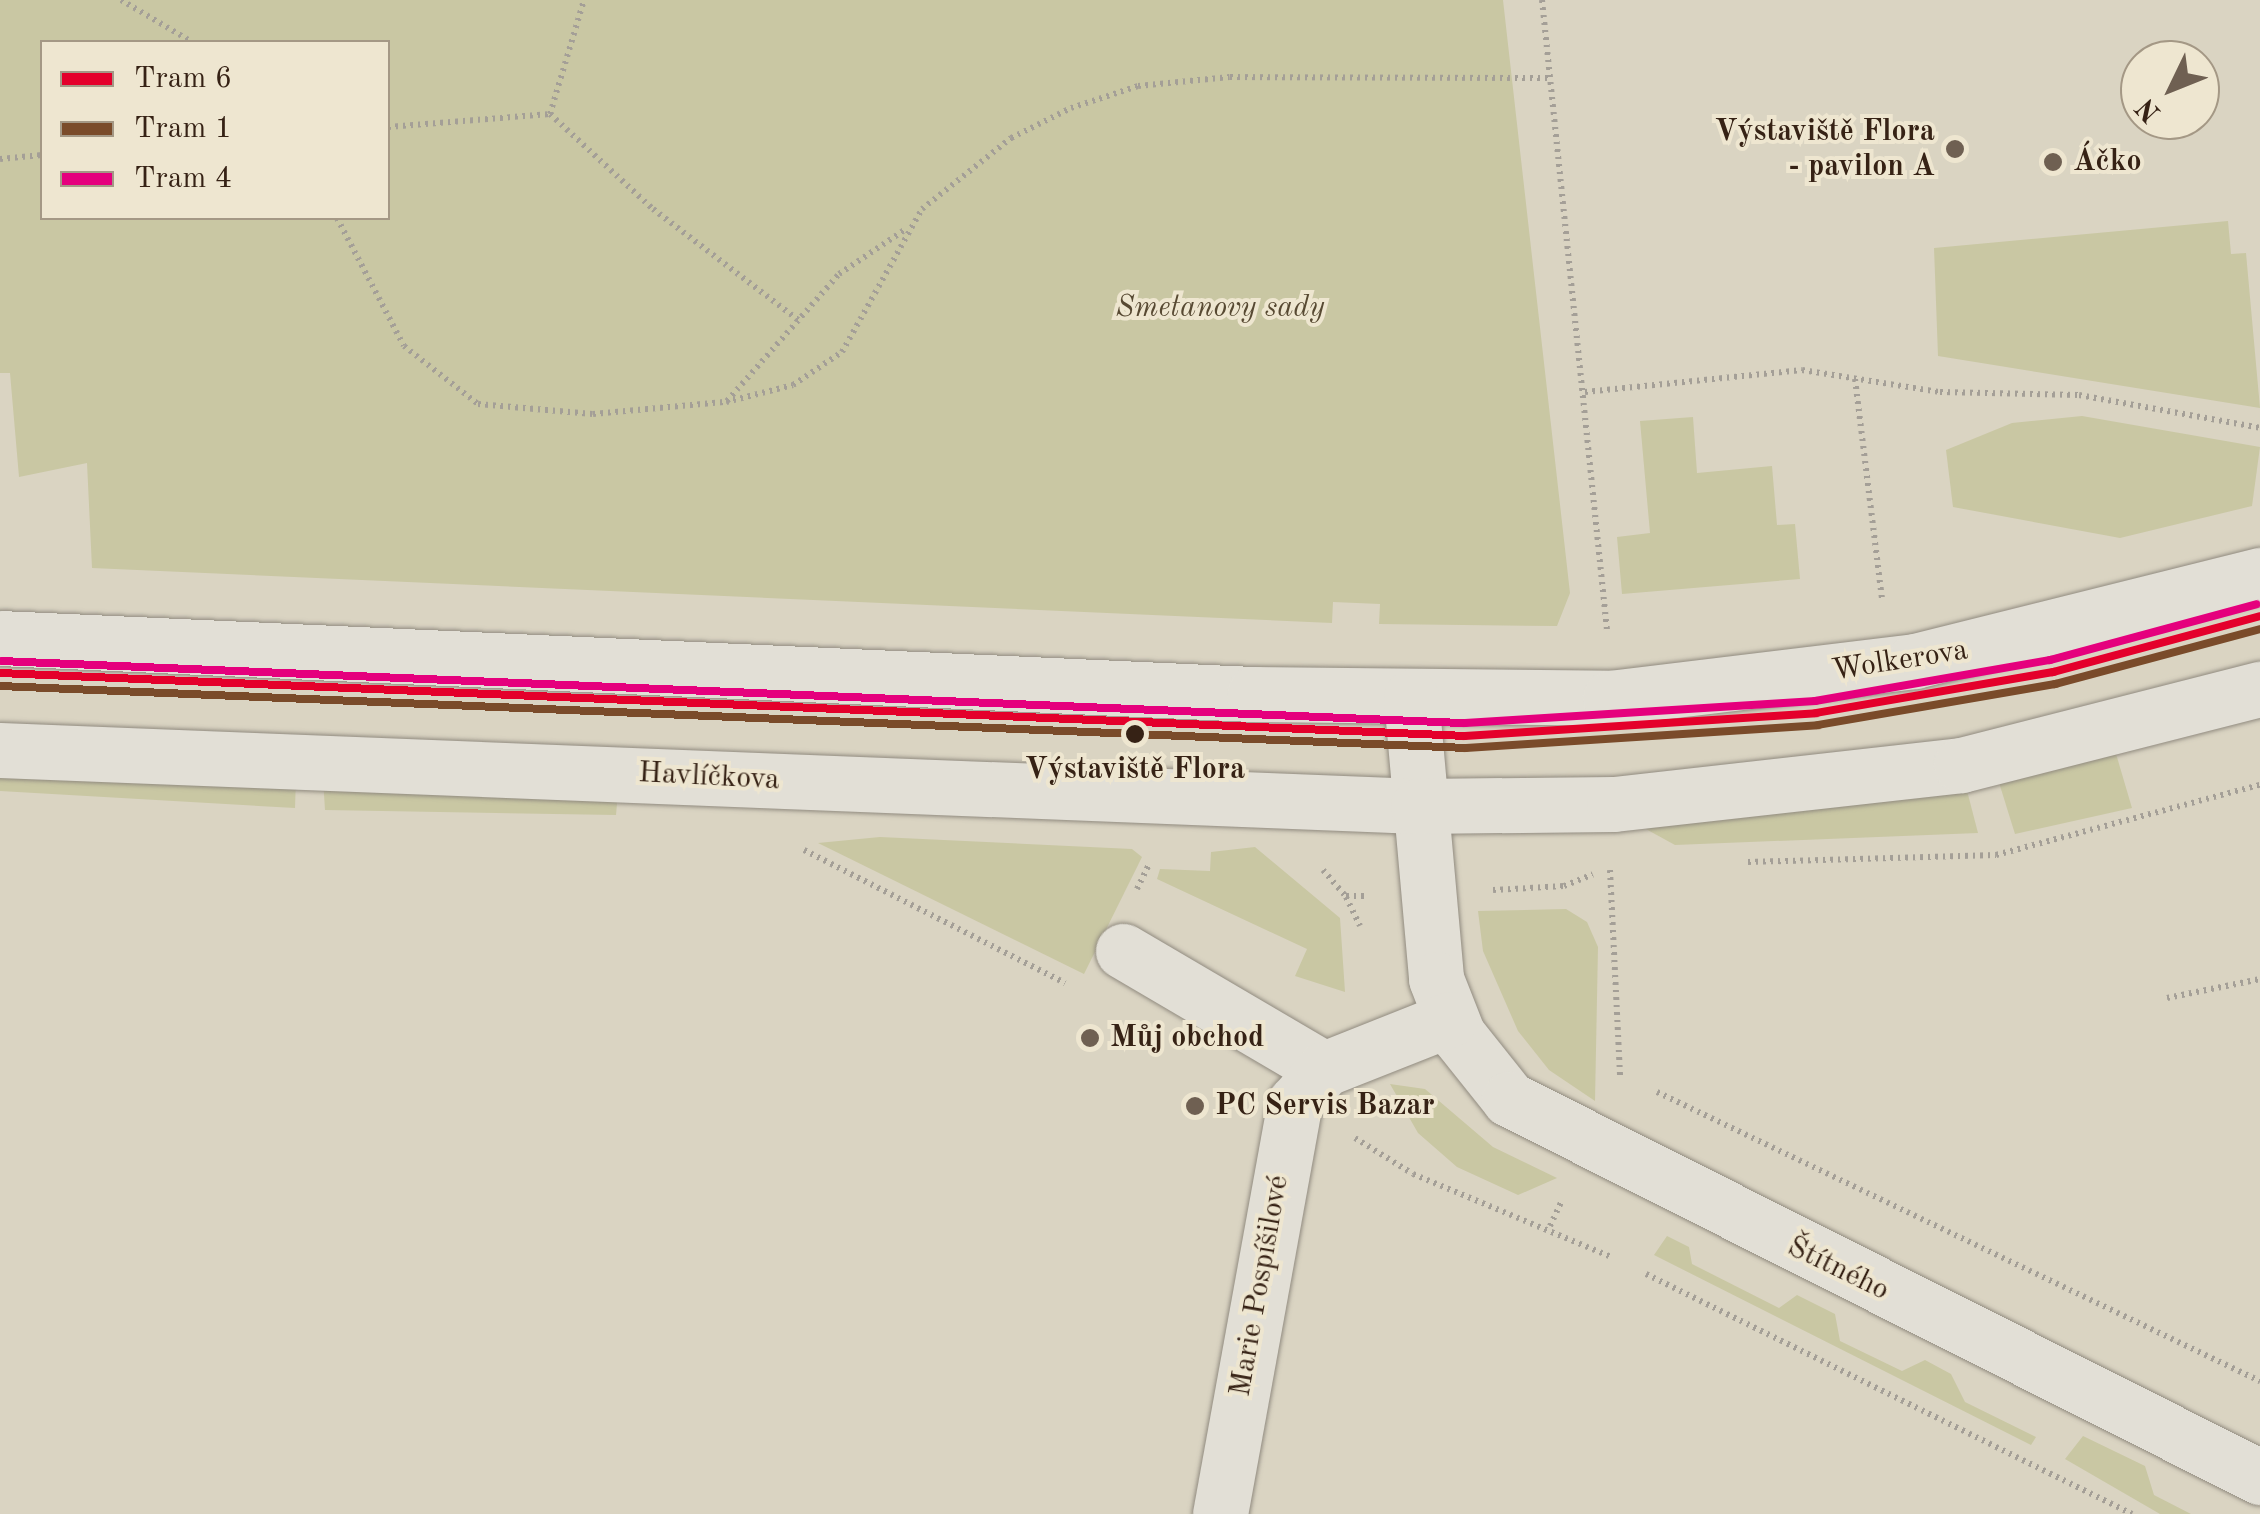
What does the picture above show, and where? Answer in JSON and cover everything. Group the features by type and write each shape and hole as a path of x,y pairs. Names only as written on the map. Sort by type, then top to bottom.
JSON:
{"street":[{"name":"Wolkerova","path":"1411,696 1610,698 1849,671 2088,624 2260,575"},
{"path":"0,638 1411,696"},
{"path":"1418,806 1614,804 1839,784 1961,765 2260,689"},
{"name":"Štítného","path":"1411,696 1428,936 1450,1019 1486,1076 1536,1117 2260,1477"},
{"name":"Havlíčkova","path":"0,750 1418,806"},
{"path":"1123,952 1324,1069 1450,1019"},
{"name":"Marie Pospíšilové","path":"1220,1514 1286,1128 1324,1069"}],"path":[{"path":"121,0 189,40"},
{"path":"550,114 584,0"},
{"path":"1542,0 1608,638"},
{"path":"338,220 404,346 478,404 593,414 726,402 793,385 842,352 878,301 906,230 951,180 1010,138 1138,86 1230,77 1551,78"},
{"path":"390,127 550,114 652,208 798,320"},
{"path":"0,159 40,156"},
{"path":"726,402 798,320 871,247 906,230"},
{"path":"1585,392 1802,370 1940,392 2079,395 2260,428"},
{"path":"1855,378 1883,610"},
{"path":"1726,862 1996,855 2260,786"},
{"path":"795,842 1086,994"},
{"path":"1612,850 1616,1070 1626,1086"},
{"path":"1482,891 1564,886 1610,865 1629,865"},
{"path":"1346,896 1363,940"},
{"path":"2168,998 2260,979"},
{"path":"1640,1088 1900,1203 2260,1381"},
{"path":"1349,1134 1413,1174 1611,1257"},
{"path":"1646,1274 1881,1395 2132,1514"},
{"path":"1730,1329 1735,1317"}],"green space":[{"name":"Smetanovy sady","path":"0,0 1503,0 1570,593 1557,626 1379,624 1380,604 1333,602 1332,623 92,568 87,463 19,477 10,373 0,373"},
{"path":"2228,221 2231,254 2246,253 2260,408 1938,356 1934,248"},
{"path":"2082,416 2260,447 2252,506 2120,538 1953,507 1946,450 2012,423"},
{"path":"1693,417 1697,473 1772,466 1777,525 1795,524 1800,579 1622,594 1617,537 1650,533 1640,421"},
{"path":"2114,747 2132,808 2015,834 1996,773"},
{"path":"0,768 296,778 295,808 0,791"},
{"path":"323,778 618,792 616,815 325,810"},
{"path":"1964,779 1978,833 1675,845 1644,828 1643,816"},
{"path":"880,837 1132,849 1142,857 1084,974 818,843"},
{"path":"1255,847 1340,918 1345,992 1295,976 1307,949 1157,879 1160,869 1210,871 1211,852"},
{"path":"1566,909 1587,922 1598,947 1595,1101 1549,1070 1518,1031 1483,951 1478,911"},
{"path":"1390,1084 1425,1089 1493,1147 1557,1178 1518,1195 1457,1167 1418,1133"},
{"path":"1667,1236 1689,1247 1692,1264 1779,1308 1797,1295 1835,1314 1840,1341 1902,1371 1925,1360 1951,1374 1965,1402 2036,1437 2031,1445 1654,1255"},
{"path":"2083,1436 2145,1466 2154,1495 2191,1514 2160,1514 2065,1459"}],"tram line":[{"name":"4","path":"1,661 1465,723 1815,701 2050,660 2257,604"},
{"name":"6","path":"0,673 1465,736 1816,713 2053,672 2260,616"},
{"name":"1","path":"0,686 1466,748 1818,725 2055,684 2260,629"}],"place":[{"name":"Výstaviště Flora - pavilon A","path":"1955,149"},
{"name":"Áčko","path":"2053,162"},
{"name":"Výstaviště Flora","path":"1135,734"},
{"name":"Můj obchod","path":"1090,1038"},
{"name":"PC Servis Bazar","path":"1195,1106"}]}
